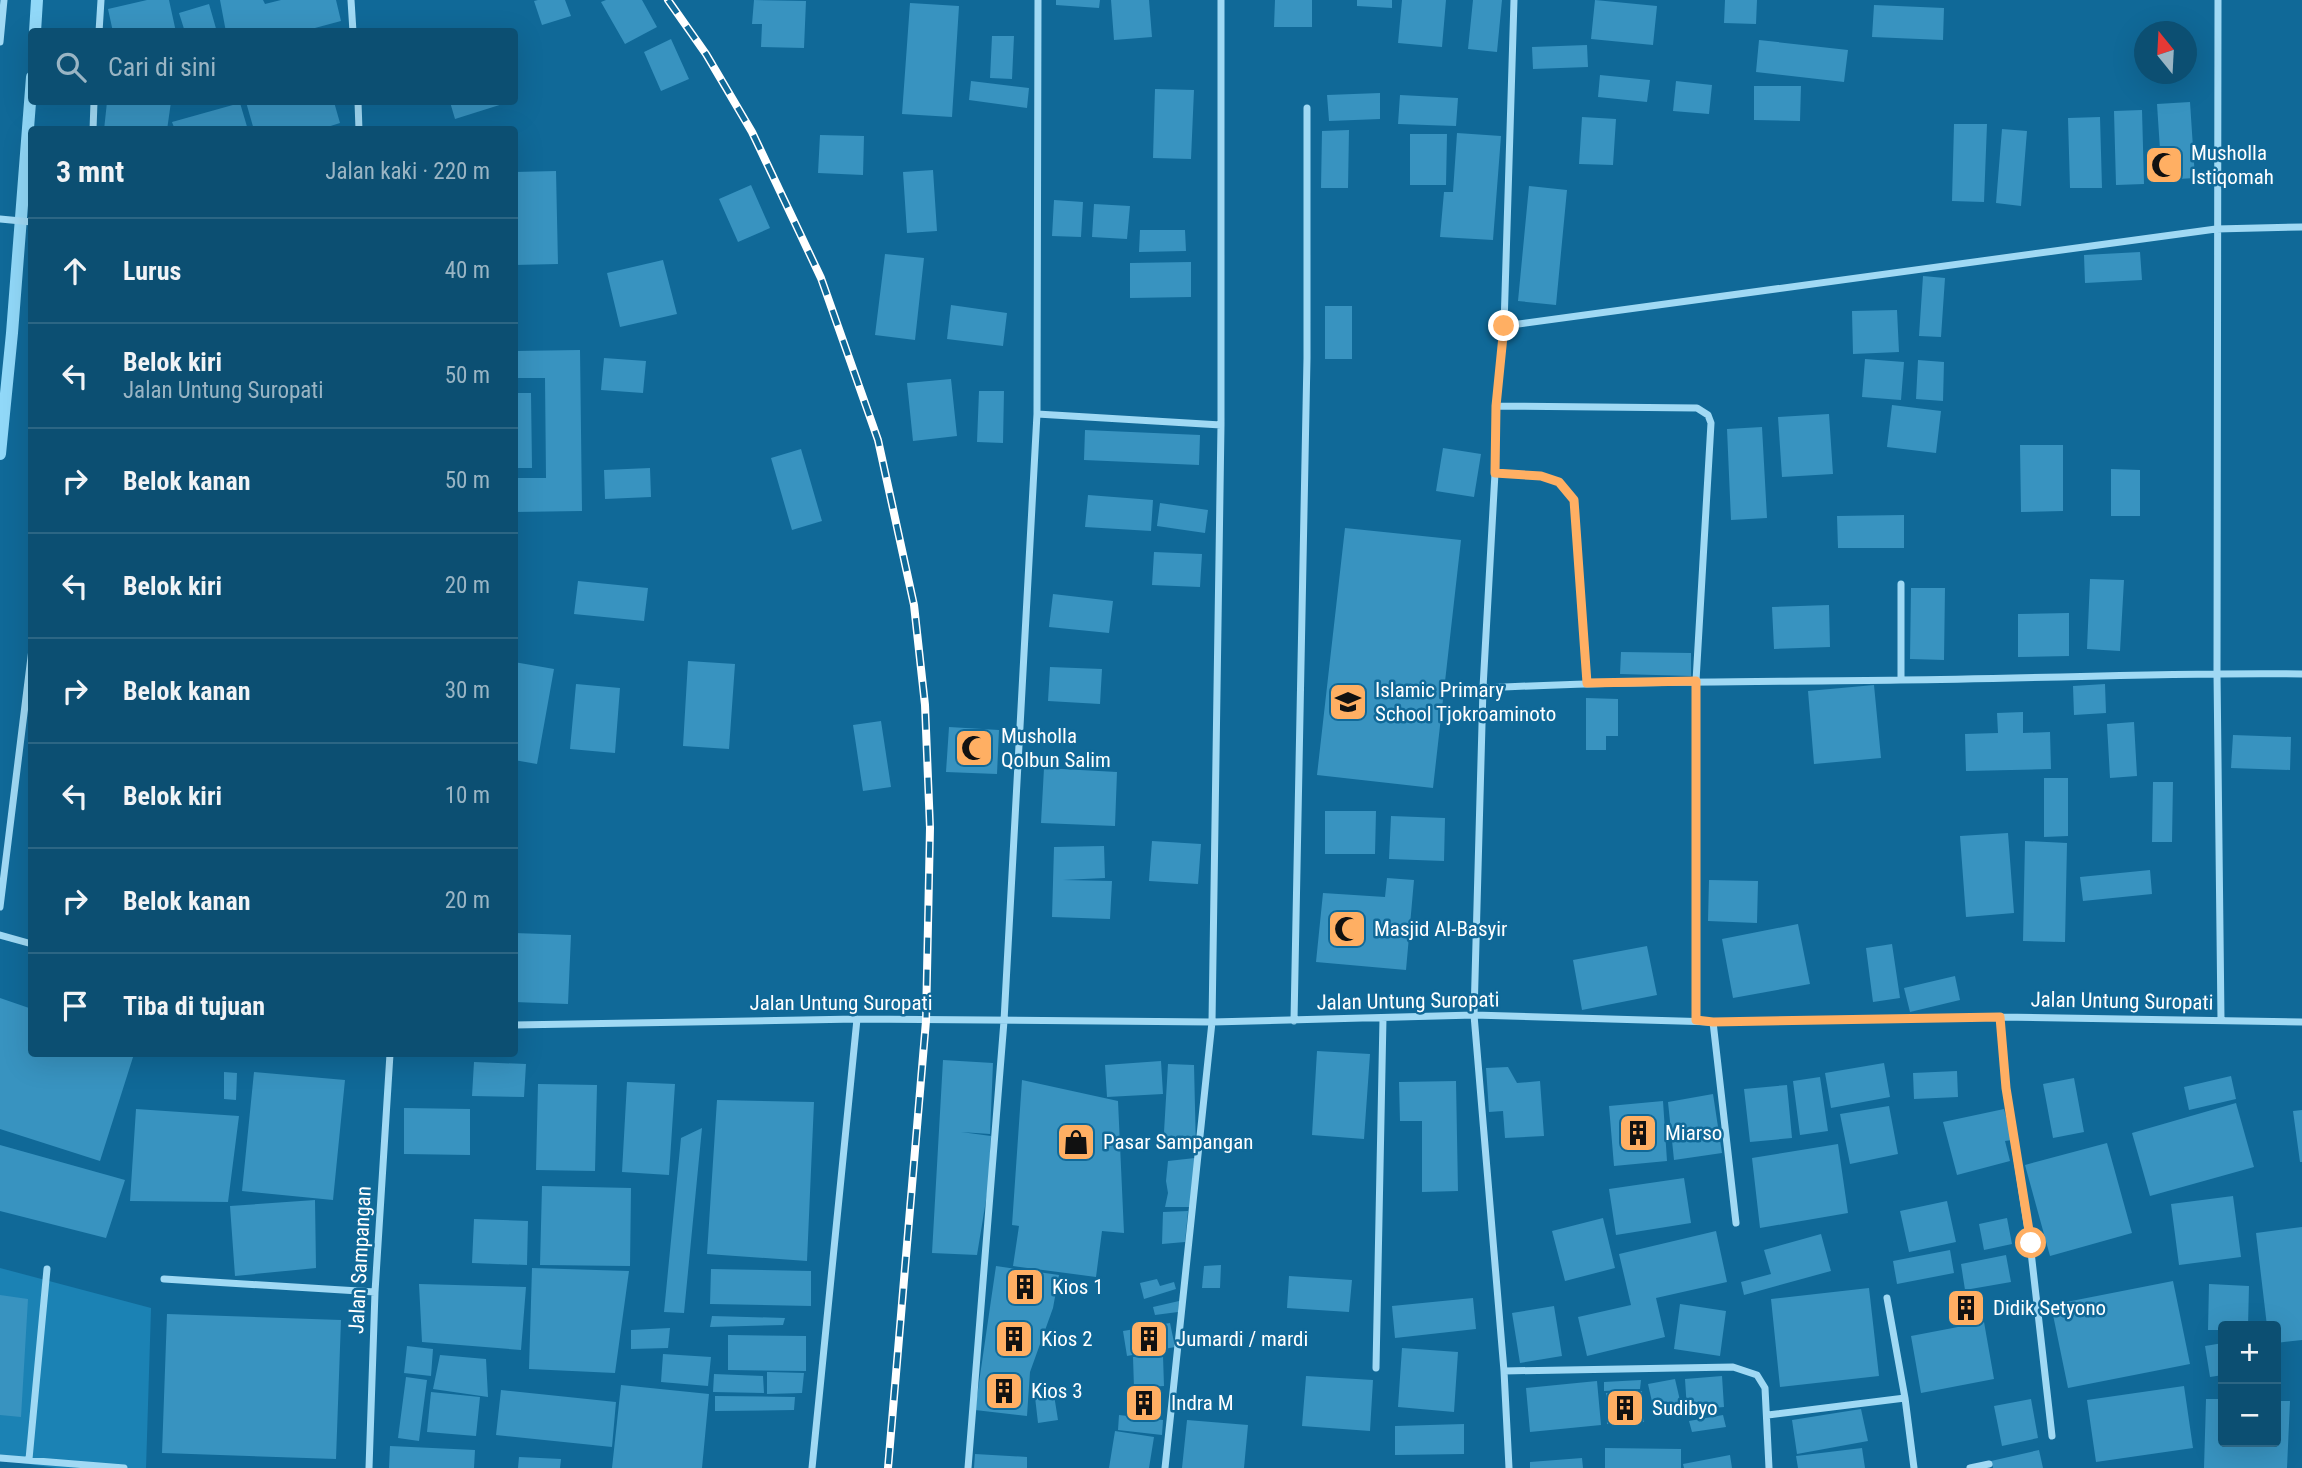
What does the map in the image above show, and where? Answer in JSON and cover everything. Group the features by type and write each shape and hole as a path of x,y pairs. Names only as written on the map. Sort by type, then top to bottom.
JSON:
{"street":[{"path":"0,42 4,0"},
{"path":"99,28 101,0"},
{"path":"351,0 353,28"},
{"path":"968,1468 1003,1021 1037,414 1038,0"},
{"path":"1165,1468 1212,1022 1221,425 1221,0"},
{"path":"1509,1468 1504,1371 1474,1015 1483,688 1496,406 1504,326 1514,0"},
{"path":"2218,0 2217,673 2221,1020"},
{"path":"93,126 94,105"},
{"path":"358,105 359,126"},
{"path":"1294,1021 1307,371 1307,108"},
{"path":"0,219 28,222"},
{"path":"1504,326 2216,229 2302,227"},
{"path":"1496,406 1697,408 1708,415 1711,423 1696,681 1696,1020"},
{"path":"1037,414 1221,425"},
{"path":"1901,584 1901,680"},
{"path":"1483,688 1696,681 2302,674"},
{"path":"0,907 28,685"},
{"path":"0,935 28,943"},
{"name":"Jalan Untung Suropati","path":"518,1025 857,1019 1212,1022 1474,1015 1713,1022 2000,1017 2302,1022"},
{"path":"2000,1017 2006,1088 2031,1243 2052,1436"},
{"path":"1376,1368 1382,1018"},
{"path":"812,1468 857,1019"},
{"path":"1713,1022 1736,1223"},
{"name":"Jalan Sampangan","path":"369,1468 375,1292 390,1057"},
{"path":"29,1460 47,1269"},
{"path":"164,1279 375,1292"},
{"path":"1887,1298 1914,1468"},
{"path":"1504,1371 1733,1367 1757,1375 1765,1388 1769,1468"},
{"path":"1768,1415 1905,1398"},
{"path":"0,1458 124,1468"},
{"path":"1970,1468 1989,1464"}],"lane":[{"path":"1495,473 1541,476 1559,482 1574,500 1587,683"}],"shaded area":[{"path":"0,1268 151,1308 146,1468 56,1468 0,1460"}],"building":[{"path":"147,0 169,0 175,28 112,28 108,9"},
{"path":"220,0 263,0 265,4 281,0 336,0 341,21 315,28 225,28"},
{"path":"565,0 571,16 542,25 534,1"},
{"path":"642,0 657,27 625,44 601,2"},
{"path":"754,0 806,1 804,48 761,47 762,24 752,24"},
{"path":"1056,0 1100,0 1099,8 1056,5"},
{"path":"1111,0 1149,0 1152,37 1114,40"},
{"path":"1275,0 1312,0 1312,27 1274,27"},
{"path":"1357,0 1392,0 1392,8 1357,6"},
{"path":"1402,0 1446,0 1442,47 1398,43"},
{"path":"1473,0 1502,0 1497,52 1468,49"},
{"path":"1595,0 1657,6 1653,45 1591,39"},
{"path":"1725,0 1757,0 1756,24 1724,23"},
{"path":"910,3 959,6 952,117 902,114"},
{"path":"209,4 216,28 184,28 179,13"},
{"path":"1874,5 1944,8 1943,40 1872,37"},
{"path":"992,36 1014,36 1012,79 990,78"},
{"path":"671,39 689,79 661,91 644,52"},
{"path":"1759,40 1848,50 1844,82 1756,72"},
{"path":"1587,45 1588,67 1533,69 1532,47"},
{"path":"1600,75 1650,80 1647,102 1598,97"},
{"path":"971,81 1029,88 1027,108 969,100"},
{"path":"1676,81 1712,85 1709,114 1673,111"},
{"path":"1754,86 1801,86 1800,121 1754,120"},
{"path":"1155,89 1194,90 1191,159 1153,158"},
{"path":"1380,93 1380,119 1329,121 1327,95"},
{"path":"1400,95 1458,98 1456,126 1398,124"},
{"path":"2190,102 2195,178 2162,180 2157,104"},
{"path":"107,105 171,105 168,126 104,126"},
{"path":"241,105 247,126 174,126 172,122"},
{"path":"247,105 335,105 340,123 331,126 253,126"},
{"path":"451,105 499,105 455,119"},
{"path":"2142,110 2144,184 2116,185 2114,111"},
{"path":"1582,117 1616,119 1613,165 1579,164"},
{"path":"2100,117 2102,188 2070,188 2068,118"},
{"path":"1954,124 1987,124 1984,202 1952,201"},
{"path":"2002,129 2027,131 2021,206 1996,203"},
{"path":"1349,130 1348,188 1321,188 1322,131"},
{"path":"1457,133 1501,136 1493,240 1440,237 1444,192 1453,192"},
{"path":"1410,134 1447,134 1446,185 1410,185"},
{"path":"820,135 864,136 863,175 818,173"},
{"path":"933,170 937,231 907,233 903,172"},
{"path":"556,171 558,264 518,265 518,172"},
{"path":"751,185 770,228 738,242 719,199"},
{"path":"1529,186 1567,190 1556,305 1518,301"},
{"path":"1054,200 1083,202 1081,237 1052,236"},
{"path":"1094,204 1130,206 1127,239 1092,237"},
{"path":"1140,230 1185,230 1186,251 1139,252"},
{"path":"2140,252 2142,280 2085,283 2084,255"},
{"path":"885,254 924,258 915,340 875,335"},
{"path":"663,260 677,314 620,327 607,273"},
{"path":"1191,262 1191,297 1130,298 1130,263"},
{"path":"1923,276 1945,278 1941,337 1919,336"},
{"path":"951,305 1007,313 1003,346 947,339"},
{"path":"1325,306 1352,306 1352,359 1325,359"},
{"path":"1897,310 1899,352 1853,354 1852,311"},
{"path":"580,350 582,511 518,512 518,478 546,478 545,378 518,378 518,351"},
{"path":"604,358 646,361 643,393 601,390"},
{"path":"1865,359 1904,362 1901,400 1862,397"},
{"path":"1918,360 1944,362 1943,401 1916,399"},
{"path":"951,379 957,436 913,441 907,383"},
{"path":"979,391 1004,391 1003,443 977,442"},
{"path":"518,393 531,393 532,468 518,468"},
{"path":"1892,405 1941,411 1936,453 1887,447"},
{"path":"1829,414 1833,474 1782,477 1778,417"},
{"path":"1762,427 1767,518 1731,520 1727,429"},
{"path":"1085,430 1200,435 1199,465 1084,460"},
{"path":"2020,445 2063,445 2063,511 2021,512"},
{"path":"1443,448 1481,454 1474,497 1436,491"},
{"path":"801,449 822,521 792,530 771,458"},
{"path":"650,468 651,497 605,499 604,470"},
{"path":"2111,469 2140,470 2140,516 2111,516"},
{"path":"1088,495 1153,500 1151,531 1085,527"},
{"path":"1160,503 1208,510 1205,533 1157,526"},
{"path":"1904,515 1904,548 1838,548 1837,516"},
{"path":"1345,528 1461,540 1433,788 1317,775"},
{"path":"1154,552 1202,554 1200,587 1152,585"},
{"path":"2090,579 2124,580 2120,651 2087,649"},
{"path":"578,581 648,588 644,621 574,614"},
{"path":"1911,588 1945,588 1944,660 1910,659"},
{"path":"1053,594 1113,601 1109,633 1049,627"},
{"path":"1829,605 1830,647 1774,649 1772,607"},
{"path":"2069,613 2069,656 2018,657 2018,614"},
{"path":"1621,652 1691,653 1691,676 1620,674"},
{"path":"688,661 735,664 729,749 683,746"},
{"path":"518,663 554,669 537,764 518,761"},
{"path":"1050,667 1102,669 1100,704 1048,701"},
{"path":"576,684 620,688 615,753 570,749"},
{"path":"2105,684 2106,713 2074,715 2073,686"},
{"path":"1874,685 1881,758 1814,764 1808,691"},
{"path":"1586,698 1618,699 1618,736 1606,736 1606,750 1586,750"},
{"path":"2023,712 2023,733 2050,732 2051,769 1966,771 1965,734 1998,733 1997,713"},
{"path":"881,721 891,787 863,791 853,725"},
{"path":"2134,722 2137,776 2110,778 2107,724"},
{"path":"949,727 999,730 997,774 946,772"},
{"path":"2233,735 2291,737 2290,770 2231,768"},
{"path":"1044,768 1117,772 1115,826 1041,823"},
{"path":"2044,778 2068,778 2068,836 2044,837"},
{"path":"2153,782 2173,782 2172,842 2152,842"},
{"path":"1325,811 1376,811 1375,854 1325,854"},
{"path":"1391,816 1445,818 1444,861 1389,859"},
{"path":"2008,833 2014,913 1966,917 1960,836"},
{"path":"1152,841 1201,844 1198,884 1149,881"},
{"path":"2025,841 2067,843 2065,942 2023,941"},
{"path":"1104,846 1105,878 1063,880 1112,881 1110,919 1052,917 1054,847"},
{"path":"2150,870 2152,894 2083,901 2080,877"},
{"path":"1387,878 1414,880 1406,970 1316,962 1323,893 1385,897"},
{"path":"1709,880 1758,881 1757,923 1708,921"},
{"path":"1798,924 1810,984 1733,998 1722,939"},
{"path":"518,933 571,935 568,1004 518,1002"},
{"path":"1892,944 1900,998 1873,1002 1866,948"},
{"path":"1647,946 1657,995 1582,1010 1573,960"},
{"path":"1955,976 1960,1000 1910,1012 1904,988"},
{"path":"0,998 28,1008 28,1057 133,1057 100,1161 0,1129"},
{"path":"1317,1051 1370,1054 1364,1139 1312,1135"},
{"path":"943,1060 993,1063 990,1134 961,1132 991,1136 988,1188 977,1255 932,1253"},
{"path":"1161,1061 1163,1094 1107,1097 1105,1065"},
{"path":"474,1062 526,1064 524,1097 472,1096"},
{"path":"1884,1063 1890,1097 1831,1108 1825,1073"},
{"path":"1168,1064 1194,1065 1196,1150 1163,1149"},
{"path":"1508,1067 1517,1083 1540,1081 1544,1136 1505,1138 1503,1111 1489,1112 1486,1068"},
{"path":"1957,1071 1958,1097 1914,1099 1913,1073"},
{"path":"224,1072 237,1073 236,1100 224,1099"},
{"path":"254,1072 345,1080 333,1200 242,1191"},
{"path":"2231,1076 2236,1099 2189,1110 2184,1087"},
{"path":"1820,1077 1828,1131 1800,1135 1793,1081"},
{"path":"2074,1078 2084,1132 2053,1138 2043,1084"},
{"path":"1022,1080 1118,1101 1124,1233 1102,1231 1096,1277 1013,1266 1019,1226 1012,1225"},
{"path":"1456,1081 1458,1191 1422,1192 1422,1121 1400,1121 1399,1082"},
{"path":"627,1082 675,1084 669,1175 622,1172"},
{"path":"538,1084 597,1085 595,1171 536,1170"},
{"path":"1787,1085 1792,1138 1750,1142 1744,1089"},
{"path":"1713,1094 1722,1153 1674,1160 1668,1102"},
{"path":"717,1100 814,1102 807,1261 707,1254"},
{"name":"Miarso","path":"1663,1101 1667,1161 1614,1166 1609,1106"},
{"path":"2236,1103 2254,1167 2150,1196 2132,1133"},
{"path":"1889,1106 1898,1154 1850,1164 1840,1114"},
{"path":"404,1108 470,1109 470,1155 404,1154"},
{"path":"136,1109 239,1116 228,1202 130,1201"},
{"path":"2004,1109 2012,1140 2005,1141 2010,1161 1957,1175 1943,1122"},
{"path":"2302,1110 2302,1162 2300,1162 2293,1111"},
{"path":"702,1128 684,1313 664,1312 681,1138"},
{"path":"2107,1143 2132,1233 2050,1256 2025,1165"},
{"path":"1838,1144 1848,1213 1760,1228 1752,1158"},
{"path":"0,1145 125,1180 106,1238 0,1211"},
{"path":"1195,1158 1190,1207 1165,1207 1168,1161"},
{"path":"1684,1178 1691,1223 1616,1235 1609,1189"},
{"path":"542,1186 631,1188 630,1266 540,1265"},
{"path":"2233,1196 2241,1257 2179,1265 2171,1204"},
{"path":"315,1200 316,1268 235,1276 230,1206"},
{"path":"1947,1201 1956,1242 1909,1252 1900,1211"},
{"path":"1188,1211 1185,1242 1162,1244 1163,1212"},
{"path":"1603,1218 1615,1268 1565,1281 1552,1231"},
{"path":"2007,1218 2012,1244 1984,1250 1979,1224"},
{"path":"474,1219 528,1221 527,1265 472,1263"},
{"path":"2302,1227 2302,1340 2281,1342 2281,1321 2266,1321 2256,1233"},
{"path":"1716,1231 1727,1282 1656,1298 1665,1337 1587,1356 1578,1317 1631,1305 1619,1254"},
{"path":"1821,1234 1831,1271 1744,1295 1741,1282 1771,1274 1764,1250"},
{"path":"1950,1250 1954,1273 1897,1284 1893,1261"},
{"path":"2006,1255 2011,1282 1965,1290 1961,1264"},
{"path":"1221,1265 1220,1288 1202,1288 1204,1266"},
{"path":"996,1266 1059,1275 1053,1308 1030,1372 1027,1416 975,1410"},
{"path":"532,1268 629,1271 615,1373 529,1369"},
{"path":"711,1269 811,1271 811,1306 710,1304"},
{"path":"1289,1276 1352,1280 1349,1312 1287,1308"},
{"path":"1157,1279 1160,1286 1174,1282 1176,1289 1144,1299 1140,1283"},
{"path":"2173,1281 2190,1364 2068,1388 2051,1305"},
{"path":"419,1284 526,1287 521,1350 422,1342"},
{"path":"2209,1284 2249,1286 2248,1321 2218,1321 2218,1330 2208,1330"},
{"path":"1869,1288 1879,1376 1780,1387 1771,1299"},
{"name":"Didik Setyono","path":"1976,1294 1982,1315 1956,1322 1951,1300"},
{"path":"0,1295 28,1299 21,1417 0,1415"},
{"path":"1473,1298 1476,1329 1395,1338 1392,1306"},
{"path":"1179,1301 1178,1312 1155,1315 1153,1307"},
{"path":"1680,1304 1726,1311 1720,1356 1674,1349"},
{"path":"1554,1306 1562,1356 1520,1363 1512,1313"},
{"path":"167,1314 341,1320 336,1459 162,1453"},
{"path":"712,1316 785,1318 783,1325 710,1327"},
{"path":"1984,1322 1994,1379 1921,1393 1911,1336"},
{"name":"Jumardi / mardi","path":"1170,1323 1175,1347 1127,1356 1123,1331"},
{"path":"670,1328 668,1348 631,1349 631,1330"},
{"path":"728,1335 806,1336 806,1371 728,1370"},
{"path":"2218,1344 2218,1376 2210,1377 2205,1346"},
{"path":"407,1346 433,1349 431,1376 404,1373"},
{"path":"1402,1348 1458,1352 1454,1412 1398,1407"},
{"path":"663,1354 711,1357 708,1386 661,1382"},
{"path":"440,1355 486,1359 488,1397 433,1389"},
{"path":"1163,1356 1164,1386 1134,1388 1133,1357"},
{"path":"767,1372 804,1373 802,1393 767,1394"},
{"path":"714,1374 763,1376 764,1393 713,1392"},
{"path":"1306,1376 1373,1380 1370,1431 1302,1426"},
{"path":"1722,1376 1724,1407 1687,1410 1685,1379"},
{"path":"406,1377 427,1380 419,1441 398,1438"},
{"path":"1675,1379 1682,1409 1655,1415 1648,1384"},
{"path":"1641,1380 1640,1389 1604,1391 1604,1382"},
{"path":"1597,1381 1601,1425 1530,1432 1526,1388"},
{"path":"621,1385 709,1394 702,1468 612,1468"},
{"path":"2184,1386 2193,1448 2096,1462 2087,1400"},
{"name":"Indra M","path":"1127,1389 1163,1392 1161,1417 1125,1413"},
{"path":"501,1390 616,1402 612,1447 496,1435"},
{"name":"Sudibyo","path":"1642,1391 1644,1422 1607,1424 1606,1393"},
{"path":"431,1392 480,1397 476,1436 427,1432"},
{"path":"1054,1395 1058,1420 1038,1423 1035,1397"},
{"path":"715,1396 795,1397 794,1410 715,1411"},
{"path":"2031,1399 2038,1438 2002,1446 1994,1406"},
{"path":"2206,1399 2218,1399 2218,1447 2281,1447 2281,1401 2290,1401 2287,1468 2204,1468"},
{"path":"1861,1409 1868,1441 1797,1454 1792,1420"},
{"path":"1119,1415 1163,1420 1162,1435 1118,1430"},
{"path":"1723,1415 1726,1427 1692,1432 1689,1421"},
{"path":"1187,1420 1248,1425 1244,1468 1182,1468"},
{"path":"1464,1424 1464,1454 1395,1455 1395,1426"},
{"path":"1115,1431 1154,1437 1149,1468 1109,1468"},
{"path":"390,1446 475,1450 474,1468 389,1468"},
{"path":"1605,1448 1681,1449 1681,1468 1605,1468"},
{"path":"1862,1448 1865,1468 1798,1468 1796,1456"},
{"path":"2039,1450 2043,1468 1993,1468 1991,1461"},
{"path":"975,1454 1027,1457 1027,1468 974,1468"},
{"path":"1730,1455 1732,1468 1684,1468 1683,1464"},
{"path":"519,1457 561,1459 560,1468 518,1468"},
{"path":"1582,1458 1583,1468 1530,1468 1530,1462"}],"waterway":[{"path":"35,28 37,0"},
{"path":"28,126 30,105"},
{"path":"0,454 28,128"}],"railway":[{"path":"668,0 706,54 752,132 821,278 878,440 914,605 925,705 930,828 926,1021 888,1468"}],"place":[{"name":"Musholla Istiqomah","path":"2164,165"},
{"name":"Islamic Primary School Tjokroaminoto","path":"1348,702"},
{"name":"Musholla Qolbun Salim","path":"974,748"},
{"name":"Masjid Al-Basyir","path":"1347,929"},
{"name":"Miarso","path":"1638,1133"},
{"name":"Pasar Sampangan","path":"1076,1142"},
{"name":"Kios 1","path":"1025,1287"},
{"name":"Didik Setyono","path":"1966,1308"},
{"name":"Kios 2","path":"1014,1339"},
{"name":"Jumardi / mardi","path":"1149,1339"},
{"name":"Kios 3","path":"1004,1391"},
{"name":"Indra M","path":"1144,1403"},
{"name":"Sudibyo","path":"1625,1408"}],"route":[{"path":"1504,326 1496,406 1495,473 1541,476 1559,482 1574,500 1587,683 1696,681 1696,1020 1713,1022 2000,1017 2006,1088 2031,1243"}]}
